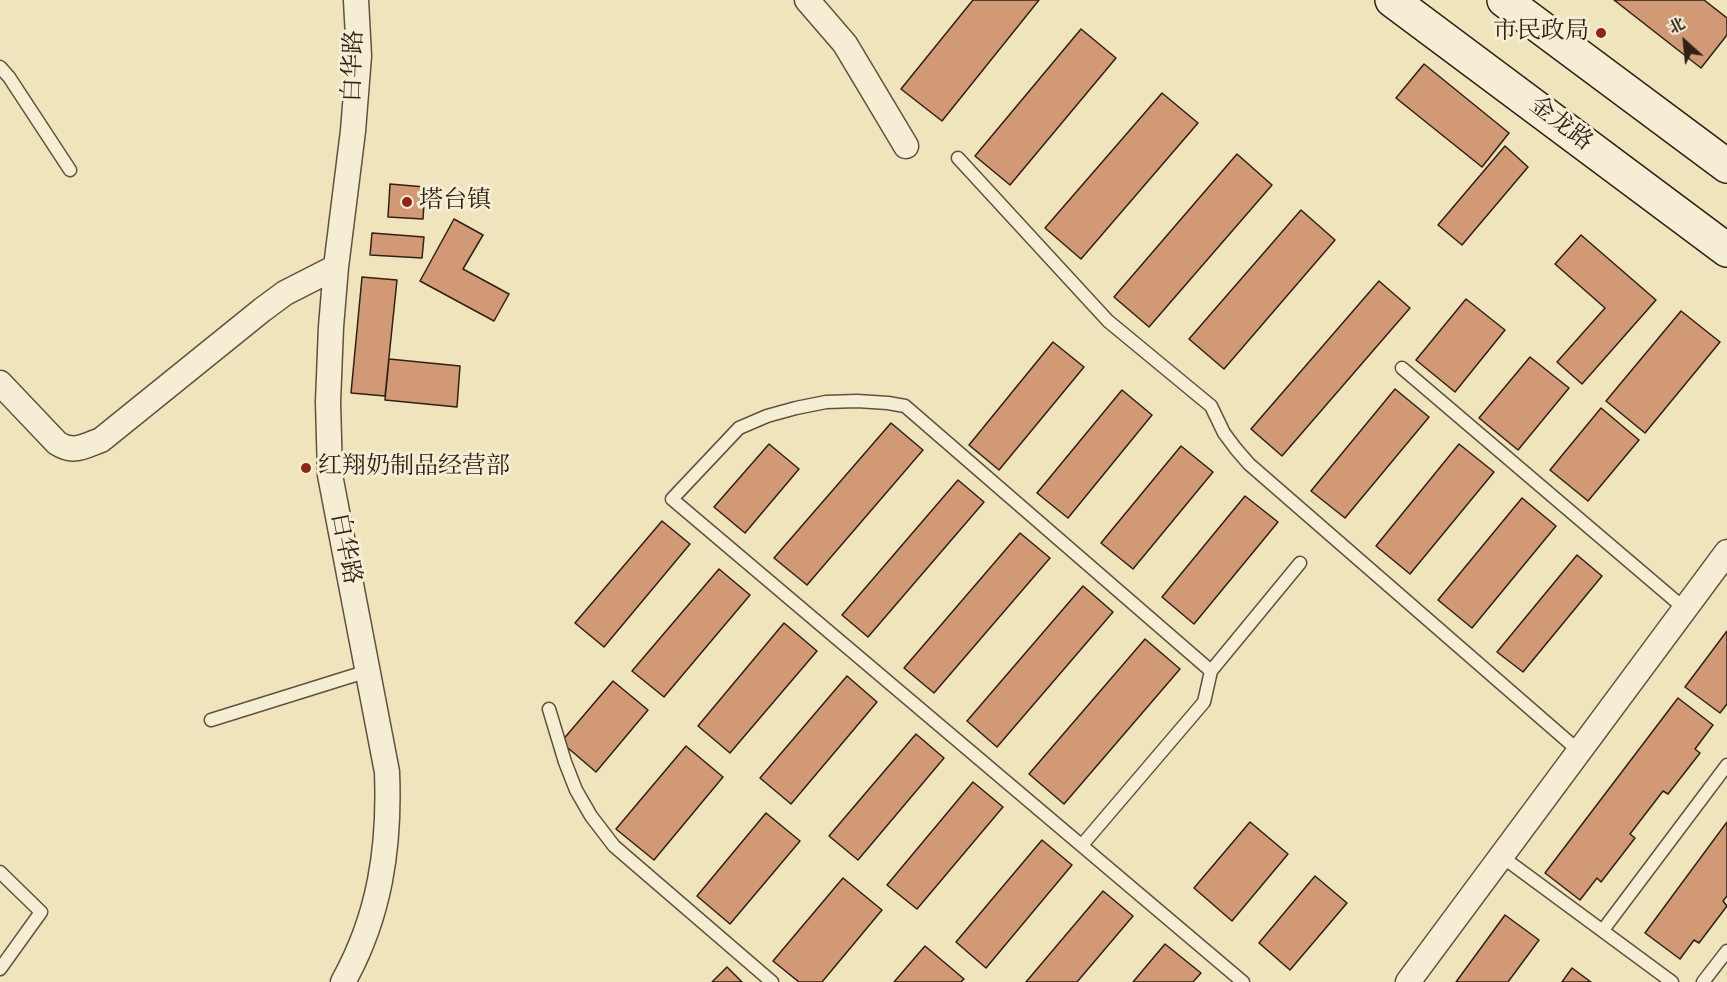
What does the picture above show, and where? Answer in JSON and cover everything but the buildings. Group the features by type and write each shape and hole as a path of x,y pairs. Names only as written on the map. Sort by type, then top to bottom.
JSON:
{"main road":[{"name":"金龙路","path":"1392,0 1727,250"},
{"path":"1504,0 1727,166"}],"street":[{"name":"白华路","path":"343,982 372,916 380,886 389,810 387,772 330,475 331,327 358,67 356,0"},
{"path":"807,0 846,45 906,146"},
{"path":"0,383 57,443 64,447 79,448 101,440 270,305 302,284 336,267"},
{"path":"1408,982 1727,552"}],"lane":[{"path":"0,67 9,77 70,170"},
{"path":"958,158 1108,321 1211,406 1224,433 1250,464 1580,751"},
{"path":"1402,368 1685,609"},
{"path":"1211,671 905,406 857,401 826,402 767,416 739,428 672,500 1244,982"},
{"path":"1082,846 1204,702 1211,671 1300,563"},
{"path":"211,720 368,671"},
{"path":"549,709 562,754 576,790 591,816 614,846 772,982"},
{"path":"1603,930 1727,765"},
{"path":"1501,856 1672,982"},
{"path":"0,872 41,912 0,969"},
{"path":"1703,982 1727,951"}],"place":[{"name":"市民政局","path":"1601,33"},
{"name":"塔台镇","path":"407,202"},
{"name":"红翔奶制品经营部","path":"306,468"}]}
